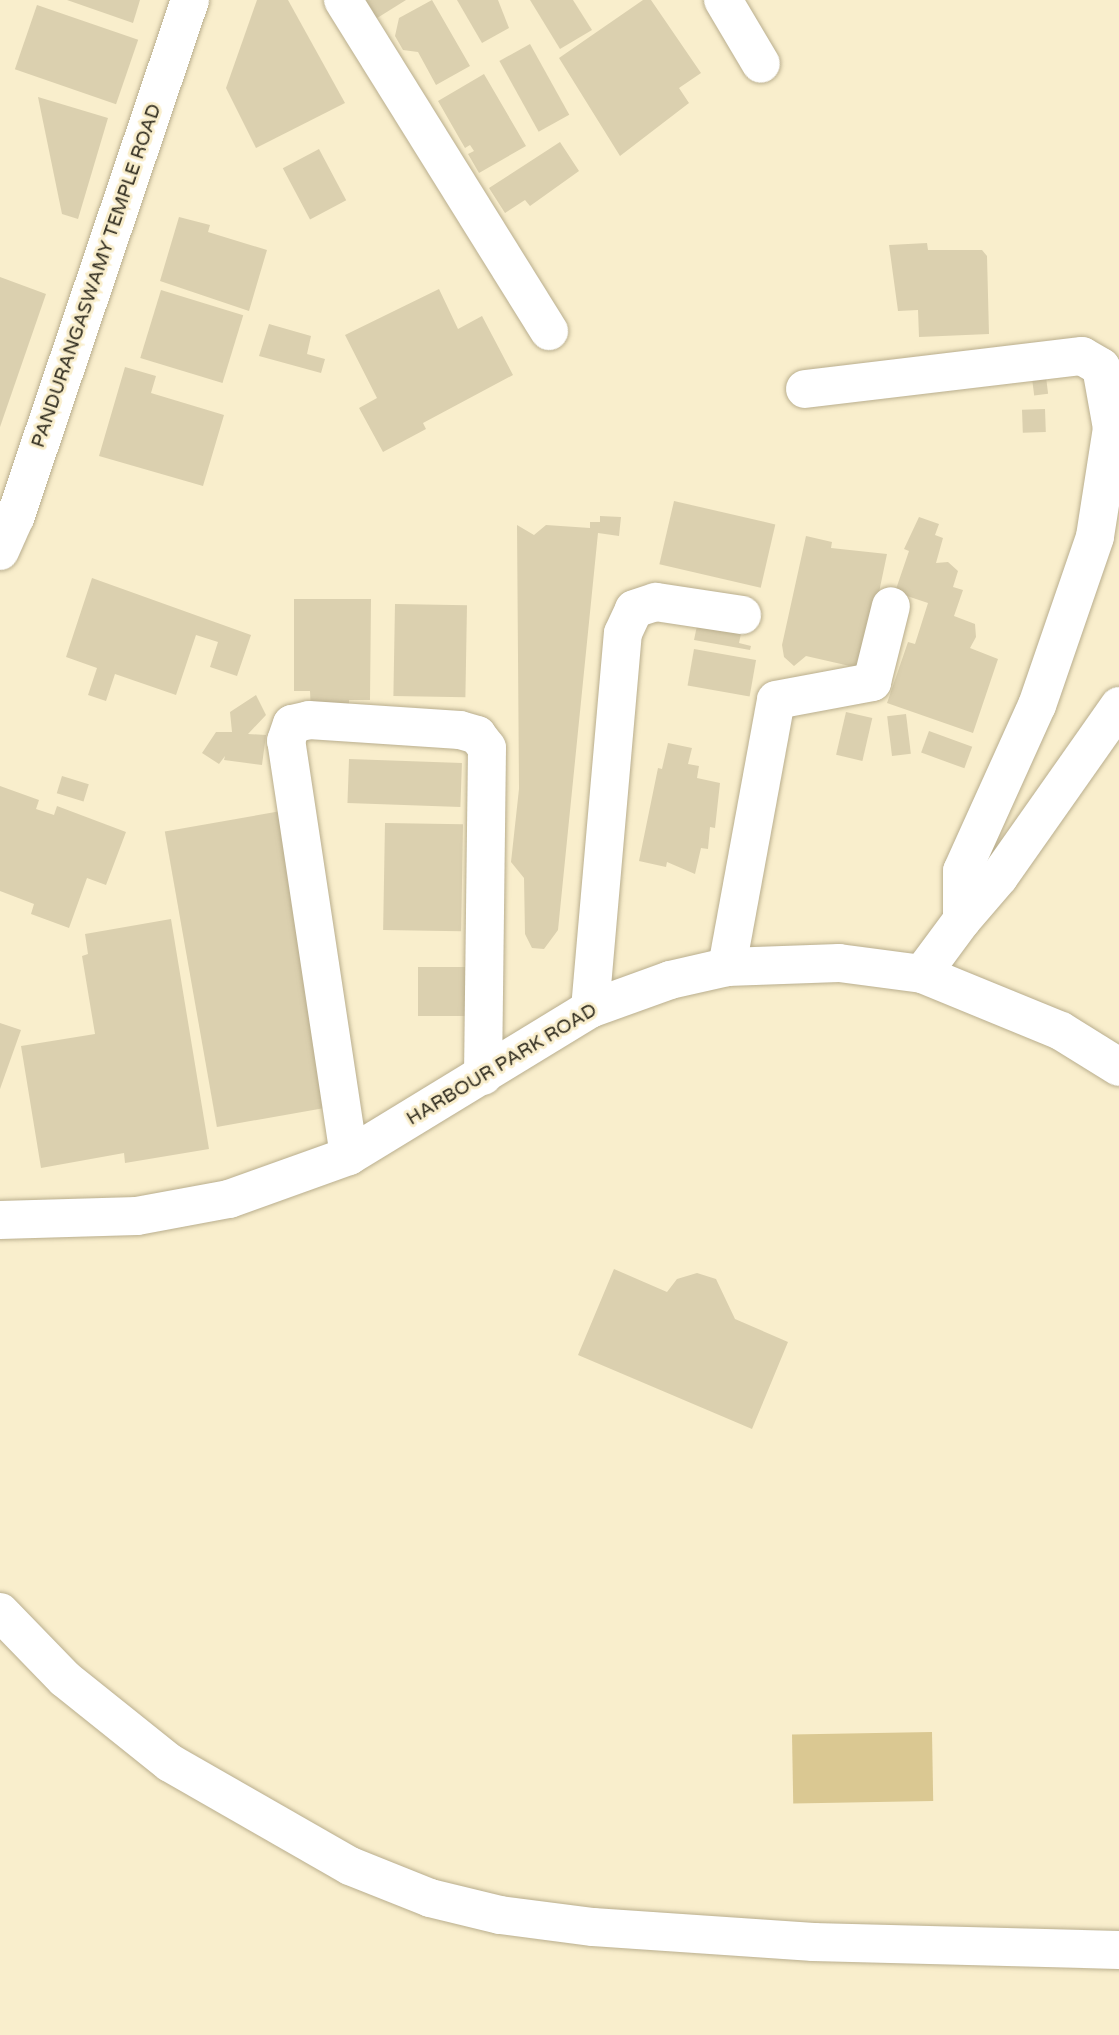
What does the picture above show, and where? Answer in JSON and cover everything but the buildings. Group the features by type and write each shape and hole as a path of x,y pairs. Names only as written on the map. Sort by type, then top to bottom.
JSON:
{"street":[{"name":"PANDURANGASWAMY TEMPLE ROAD","path":"0,551 15,518 190,0"},
{"path":"343,0 549,331"},
{"path":"723,0 761,64"},
{"path":"805,389 1082,356 1101,367 1112,428 1095,537 1037,705 962,872 962,920"},
{"path":"590,1009 623,634 634,609 656,602 742,615"},
{"path":"727,967 775,700 872,682 891,606"},
{"path":"922,974 1007,866 1119,706"},
{"path":"349,1156 286,741 292,724 309,720 460,730 477,735 487,748 484,1076"},
{"name":"HARBOUR PARK ROAD","path":"0,1220 137,1216 229,1199 349,1156 590,1009 670,980 727,967 838,963 922,974 1061,1031 1119,1067"},
{"path":"0,1612 65,1679 170,1763 350,1867 430,1898 500,1915 606,1928 813,1942 1119,1950"}],"shaded area":[{"path":"932,1732 933,1801 793,1803 792,1734"}]}
